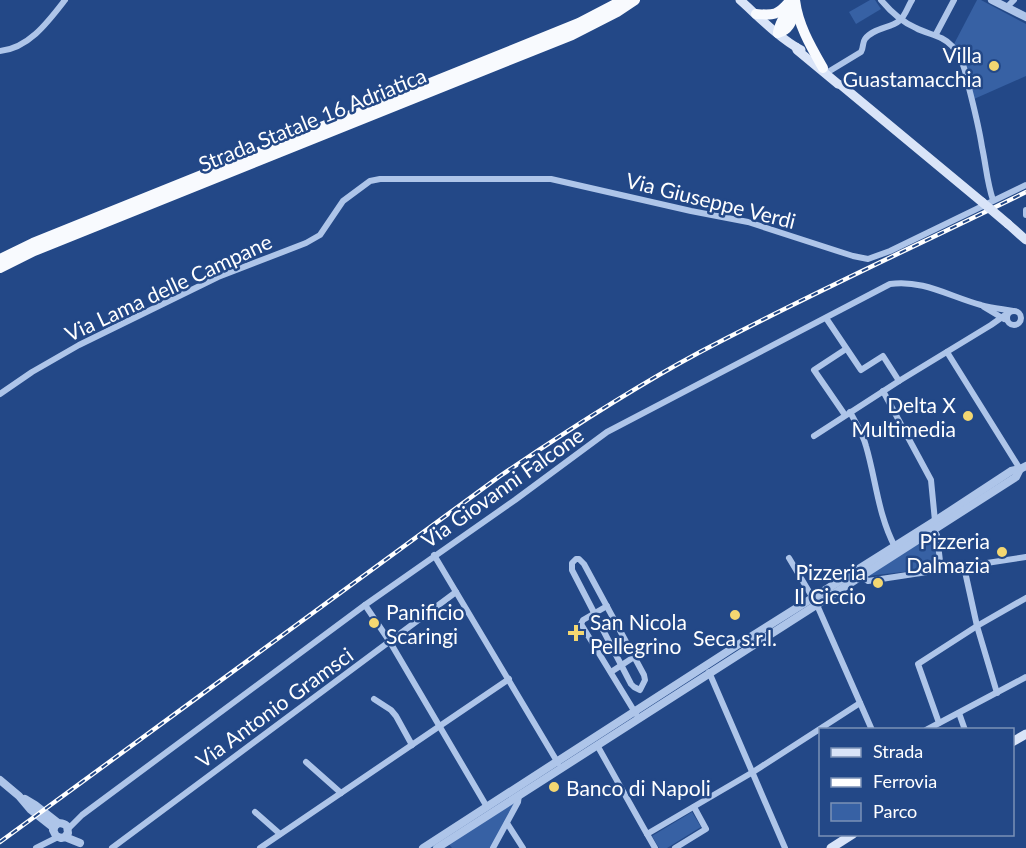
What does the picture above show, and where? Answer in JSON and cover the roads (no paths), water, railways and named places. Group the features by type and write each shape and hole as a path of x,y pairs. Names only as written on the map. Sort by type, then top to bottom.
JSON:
{"highway":[{"path":"520,46 610,0"},
{"name":"Strada Statale 16 Adriatica","path":"0,259 33,243 579,23 623,0"},
{"name":"Strada Statale 16 Adriatica","path":"0,268 34,251 572,35 635,0"},
{"path":"617,12 645,0"},
{"path":"756,14 773,15 792,3"},
{"path":"778,33 785,31 791,24 792,3"},
{"path":"792,3 803,32 826,70"}],"main road":[{"path":"740,0 826,70 841,85"},
{"path":"796,47 813,64 1026,240"},
{"path":"831,848 850,836"}],"street":[{"path":"0,51 10,50 26,41 43,27 65,0"},
{"path":"881,0 901,20 918,29 936,34 951,44 960,59 964,67 983,148 987,182 993,200"},
{"path":"826,70 861,52 868,36 901,20 912,0"},
{"path":"936,34 954,0"},
{"path":"992,0 1026,17"},
{"path":"1007,7 1014,0"},
{"name":"Via Giuseppe Verdi","path":"370,181 380,179 551,179 748,222 868,259 890,251 1026,185"},
{"name":"Via Lama delle Campane","path":"0,394 32,372 79,345 218,277 306,243 320,235 343,201 370,181"},
{"name":"Via Giovanni Falcone","path":"38,847 364,605 515,500 607,432 890,284 919,284 1009,316"},
{"name":"Via Giovanni Falcone","path":"981,305 1009,316"},
{"path":"814,436 991,325 1009,316 1026,312"},
{"path":"991,325 1009,316 1021,316 1023,323 1015,325 1009,316"},
{"path":"826,318 861,370 883,356 899,381"},
{"path":"846,349 814,370 847,414 865,443 882,516 895,547"},
{"path":"423,848 447,841 487,807 559,765 815,602 1011,471 1023,467 947,352"},
{"path":"883,391 932,480 933,525 937,535 941,570"},
{"path":"858,574 895,547 933,525"},
{"path":"434,555 559,765"},
{"path":"858,574 867,581 1026,557"},
{"path":"789,558 815,602 872,728"},
{"path":"640,690 645,678 584,564 579,559 576,560 572,563 571,568 594,614 631,684 640,690 650,707"},
{"path":"964,567 977,626 997,693"},
{"name":"Via Antonio Gramsci","path":"112,848 456,592"},
{"path":"939,723 918,664 1026,598"},
{"path":"364,605 390,642 487,807"},
{"path":"607,606 583,620 581,624 637,715"},
{"path":"611,672 634,657"},
{"path":"708,670 785,848"},
{"path":"928,728 1026,677"},
{"path":"260,848 509,679"},
{"path":"374,699 391,710 412,744"},
{"path":"821,728 860,703"},
{"path":"959,713 965,728"},
{"path":"437,848 559,765 597,745 637,715"},
{"path":"648,834 753,772 819,729"},
{"path":"597,745 655,848"},
{"path":"306,762 342,793"},
{"path":"0,780 19,796 35,805 61,830 83,846"},
{"path":"493,848 518,802 519,794"},
{"path":"675,848 706,829 694,807"},
{"path":"255,812 280,834"},
{"path":"507,823 523,848"}],"railway":[{"path":"0,842 500,476 598,411 674,366 740,331 1026,192"}],"place":[{"name":"Villa Guastamacchia","path":"994,66"},
{"name":"Delta X Multimedia","path":"968,416"},
{"name":"Pizzeria Dalmazia","path":"1002,552"},
{"name":"Pizzeria Il Ciccio","path":"878,583"},
{"name":"Seca s.r.l.","path":"735,615"},
{"name":"Panificio Scaringi","path":"374,623"},
{"name":"San Nicola Pellegrino","path":"576,633"},
{"name":"Banco di Napoli","path":"554,787"}]}
